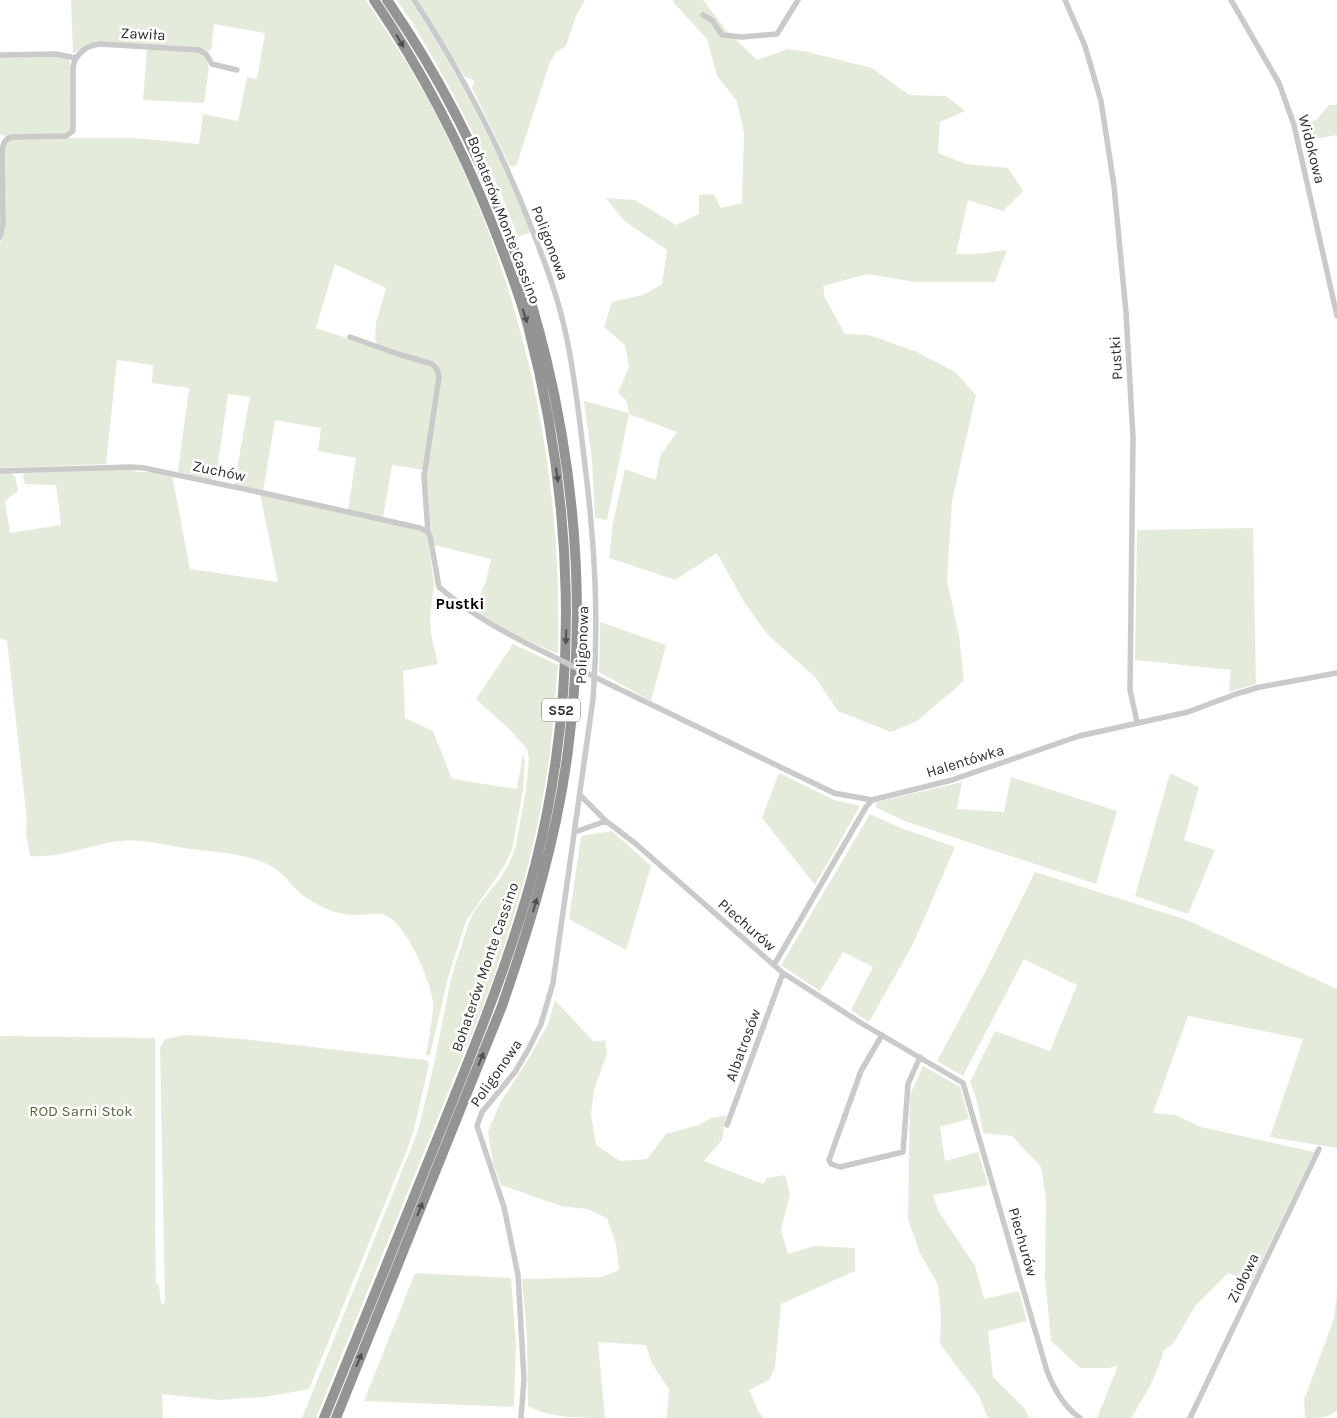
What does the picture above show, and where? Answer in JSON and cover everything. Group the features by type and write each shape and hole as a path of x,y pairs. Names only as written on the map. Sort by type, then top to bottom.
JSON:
{"highway":[{"name":"Bohaterów Monte Cassino","path":"324,1418 470,1056 525,904 550,795 561,714 566,633 567,584 561,509 551,435 527,322 506,259 457,141 434,96 374,0"},
{"name":"Bohaterów Monte Cassino","path":"336,1418 502,1006 522,950 547,863 559,807 568,750 575,679 577,584 571,509 562,434 536,320 516,257 488,184 467,138 442,90 387,0"}],"street":[{"name":"Poligonowa","path":"414,0 466,85 512,180 548,270 566,334 576,393 593,540 596,603 596,653 593,699 553,983 541,1024 528,1050 515,1072 482,1112 477,1126 504,1207 518,1275 524,1379 521,1418"},
{"path":"703,14 712,20 722,35 742,37 777,34 798,0"},
{"name":"Pustki","path":"1065,0 1084,46 1101,101 1114,186 1126,312 1133,438 1130,690 1136,722"},
{"name":"Widokowa","path":"1231,0 1279,82 1294,125 1337,316"},
{"name":"Zawiła","path":"76,58 87,48 100,44 199,50 206,54 212,64 237,70"},
{"path":"0,54 56,54 76,58 73,67 74,128 71,134 3,138 3,224 0,237"},
{"path":"350,337 432,364 438,371 439,378 424,477 428,532"},
{"name":"Zuchów","path":"0,471 130,467 157,470 410,526 428,532"},
{"name":"Halentówka","path":"428,532 439,586 461,605 496,628 834,794 872,800 952,780 1079,736 1188,712 1260,687 1337,673"},
{"name":"Piechurów","path":"580,795 606,821 636,844 782,973 963,1083 1047,1371 1065,1403 1080,1418"},
{"path":"774,965 872,800"},
{"path":"575,832 606,821"},
{"name":"Albatrosów","path":"727,1125 782,973"},
{"path":"882,1035 861,1071 829,1160 831,1164 840,1168 902,1152 908,1084 920,1057"},
{"name":"Ziołowa","path":"1190,1418 1319,1149"}],"green space":[{"path":"71,0 366,0 421,86 449,140 476,201 500,263 519,326 535,391 546,456 554,522 558,588 558,654 511,633 474,611 486,581 491,559 434,545 426,477 440,376 439,369 434,363 376,345 376,323 386,288 335,264 316,328 429,365 435,368 437,372 423,470 392,465 383,518 348,510 356,458 318,451 321,428 275,420 263,491 234,485 250,397 228,394 216,477 209,479 178,472 189,388 152,383 153,365 117,360 106,464 0,468 0,244 5,218 4,153 6,145 9,141 17,138 133,138 199,144 203,114 238,121 247,77 257,79 265,33 214,24 211,51 96,42 73,53"},
{"path":"397,0 410,0 445,56 491,142 531,232 518,237 470,127 413,21 411,21"},
{"path":"417,0 585,0 576,16 566,46 556,52 550,62 517,164 513,167 509,165 472,88 474,82 472,79 465,77"},
{"path":"674,0 703,0 726,30 757,60 788,49 808,52 872,68 909,95 946,96 965,111 940,122 938,153 966,164 1008,168 1023,191 1003,211 968,200 956,254 1007,250 995,282 916,282 867,274 823,286 825,298 845,334 869,335 917,352 955,372 976,395 952,501 947,580 959,636 964,681 917,721 891,732 838,711 815,677 768,635 744,602 717,553 675,580 609,558 613,523 625,469 656,480 660,456 677,432 629,414 607,520 595,518 592,461 584,401 629,413 626,400 618,393 629,367 625,345 604,327 612,302 643,295 662,284 667,250 623,220 606,198 635,200 676,225 699,214 699,195 714,194 721,208 742,203 744,133 737,101 717,76 707,39 673,2"},
{"path":"147,49 199,52 205,56 209,68 204,103 143,100"},
{"path":"56,55 69,59 70,62 71,129 63,134 4,136 0,134 0,56"},
{"path":"1329,105 1337,105 1337,135 1305,141 1300,127 1317,119"},
{"path":"131,469 138,472 156,472 172,475 190,569 278,582 260,494 411,528 425,533 428,537 434,584 430,617 431,634 438,664 403,671 405,718 433,731 452,779 517,789 523,754 525,760 523,790 512,849 505,865 466,921 448,978 430,1055 426,1055 433,1002 428,981 409,941 393,920 385,915 349,915 328,909 303,895 270,866 247,857 228,853 132,840 112,842 72,852 30,856 26,834 27,820 7,640 0,639 0,473 11,473 15,476 18,491 5,501 10,533 61,525 56,485 25,484 23,476 25,473"},
{"path":"1253,528 1256,684 1229,692 1231,670 1135,660 1137,530"},
{"path":"600,622 666,645 651,701 599,672"},
{"path":"513,644 558,665 544,792 522,887 482,1009 316,1418 302,1418 418,1131 435,1060 451,978 469,922 475,910 502,876 516,846 526,789 529,759 527,749 511,731 476,699"},
{"path":"779,773 834,800 860,806 815,885 762,818"},
{"path":"1170,773 1199,787 1184,840 1215,850 1188,914 1135,896"},
{"path":"1011,777 1117,811 1096,884 907,822 875,807 877,802 962,782 957,809 1004,812"},
{"path":"870,814 901,828 955,847 913,944 869,1022 851,1010 873,967 843,952 820,991 781,965"},
{"path":"612,831 651,866 626,950 569,919 581,836"},
{"path":"1035,872 1187,920 1337,989 1337,1148 1270,1137 1303,1039 1188,1016 1153,1113 1175,1115 1201,1127 1314,1152 1251,1283 1228,1273 1195,1306 1173,1344 1164,1350 1150,1385 1131,1418 1097,1418 1118,1366 1080,1368 1051,1341 1045,1278 1046,1199 1041,1167 1012,1136 983,1133 977,1101 970,1082 995,1031 1050,1051 1077,985 1024,959 963,1076 937,1061 984,974"},
{"path":"555,1000 594,1042 605,1040 607,1054 594,1089 591,1114 596,1145 620,1161 647,1159 666,1134 699,1125 711,1118 726,1115 722,1140 704,1161 763,1184 767,1178 785,1175 790,1194 781,1230 788,1254 814,1246 855,1248 855,1271 781,1304 775,1367 769,1380 749,1390 759,1413 764,1418 667,1418 669,1389 652,1364 646,1345 598,1342 605,1418 555,1415 528,1406 527,1337 522,1279 602,1277 619,1270 616,1244 607,1218 587,1209 561,1206 501,1185 493,1164 488,1132 499,1105 548,1024"},
{"name":"ROD Sarni Stok","path":"187,1035 243,1039 428,1061 429,1064 414,1129 405,1155 309,1389 265,1397 219,1400 162,1394 163,1418 0,1418 0,1036 155,1038 156,1284 159,1285 161,1304 165,1303 160,1047 165,1039"},
{"path":"923,1066 960,1087 969,1119 940,1127 945,1161 978,1152 988,1185 933,1195 939,1212 975,1266 984,1299 1019,1291 1027,1321 988,1331 993,1377 1025,1409 1029,1418 988,1418 979,1396 940,1344 941,1315 938,1285 920,1253 908,1220 910,1095"},
{"path":"415,1273 511,1278 516,1342 514,1407 364,1401"},
{"path":"1337,1293 1337,1410 1327,1416 1305,1418 1304,1400 1334,1319"}],"district":[{"name":"Pustki","path":"460,603"}]}
